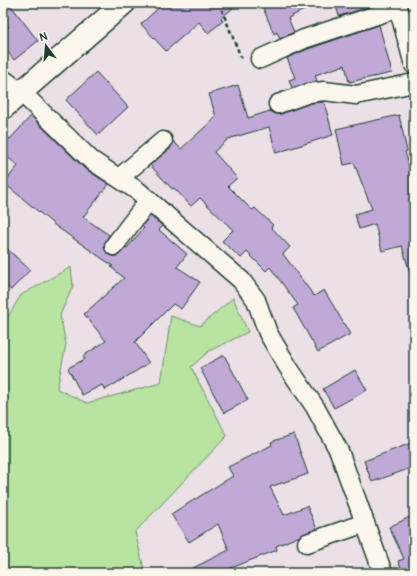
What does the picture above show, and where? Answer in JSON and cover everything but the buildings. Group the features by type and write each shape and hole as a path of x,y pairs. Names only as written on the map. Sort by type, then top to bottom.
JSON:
{"highway":[{"path":"3,108 124,3"}],"street":[{"path":"260,59 304,39 398,6 414,65"},
{"path":"3,79 21,92 91,160 149,200 241,280 256,300 268,333 288,367 326,425 339,451 383,573"},
{"path":"278,104 316,92 338,92 356,95 414,83"},
{"path":"119,178 163,141"},
{"path":"114,246 149,200"},
{"path":"307,543 365,523"}],"path":[{"path":"219,3 243,63 248,64 260,59"}],"green space":[{"path":"71,267 73,286 60,315 66,344 57,389 87,403 161,383 171,316 200,326 233,298 248,332 209,351 191,367 227,436 135,532 145,573 3,573 3,325 21,295"}]}
